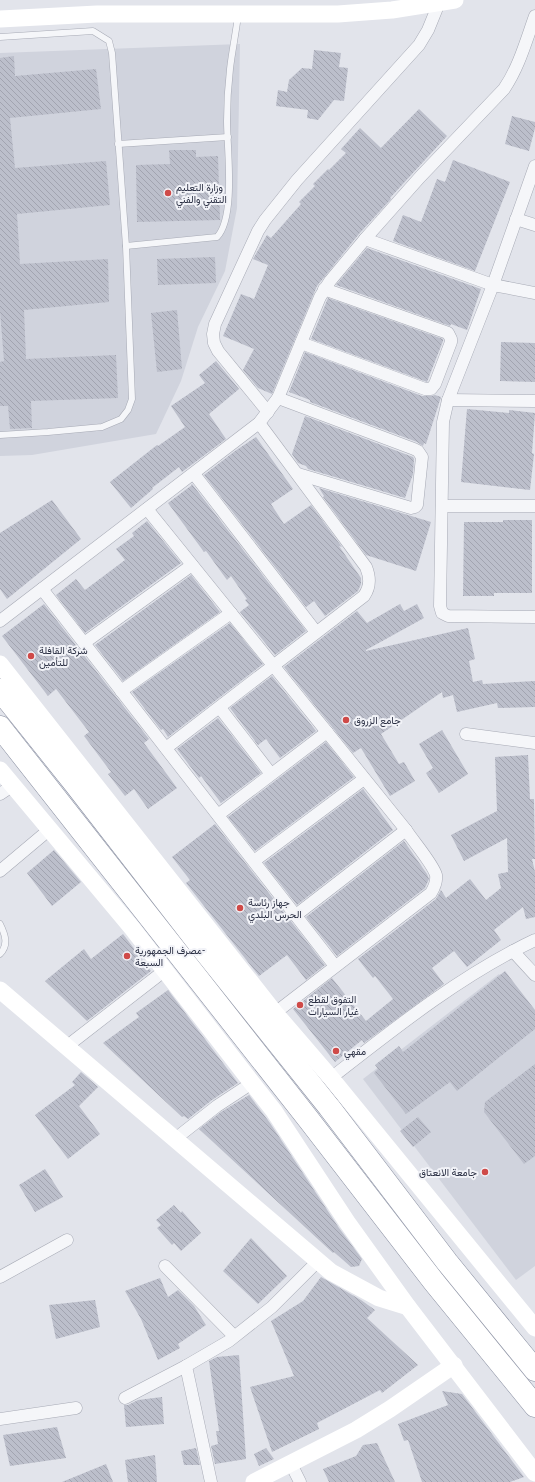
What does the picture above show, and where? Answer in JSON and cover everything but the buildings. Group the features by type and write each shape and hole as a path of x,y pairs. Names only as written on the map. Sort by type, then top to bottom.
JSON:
{"highway":[{"path":"0,690 75,784 157,877 213,948 329,1106 447,1262 535,1370"},
{"path":"0,727 309,1120 434,1282 535,1406"}],"street":[{"path":"0,19 97,14 338,14 392,10 447,1"},
{"path":"268,412 218,351 214,343 213,334 220,314 258,231 269,214 297,180 419,45 447,1"},
{"path":"0,621 259,424 278,398 324,289 420,176 504,89 513,76 519,62 535,16"},
{"path":"535,166 493,285 448,400 444,422 440,606 442,613 448,616 456,617 535,617"},
{"path":"516,219 535,225"},
{"path":"365,239 493,285 535,294"},
{"path":"301,343 424,389 431,389 435,384 451,342 450,335 448,333 324,289"},
{"path":"278,398 414,449 418,451 422,457 418,501 415,507 411,508 298,474"},
{"path":"448,400 535,401"},
{"path":"166,748 364,596 368,590 369,575 366,567 298,474 259,424"},
{"path":"194,474 316,632"},
{"path":"442,506 535,506"},
{"path":"148,509 406,830 433,869 436,876 434,888 426,897 275,1013"},
{"path":"84,643 192,565"},
{"path":"42,589 335,966"},
{"path":"121,691 231,613"},
{"path":"0,664 157,877"},
{"path":"220,708 271,774"},
{"path":"218,815 327,732"},
{"path":"466,734 535,743"},
{"path":"0,770 6,790 50,829 132,928 274,1111 347,1222 408,1307 454,1365 535,1473"},
{"path":"254,861 364,779"},
{"path":"0,871 50,829"},
{"path":"296,915 406,830"},
{"path":"331,1078 413,1016 481,968 535,940"},
{"path":"213,948 275,1013 331,1078 535,1328"},
{"path":"512,951 535,975"},
{"path":"66,1047 164,971"},
{"path":"0,990 319,1260 331,1272 379,1298 408,1307"},
{"path":"175,1139 218,1106 252,1083"},
{"path":"0,1277 67,1240"},
{"path":"125,1398 186,1366 234,1336 272,1307 319,1260"},
{"path":"165,1266 234,1336"},
{"path":"254,1482 356,1430 390,1409 454,1365"},
{"path":"186,1366 211,1482"},
{"path":"0,1419 76,1408"},
{"path":"291,1464 300,1482"}],"lane":[{"path":"126,246 217,237 221,232 225,223 229,192 228,138 230,68 239,13"},
{"path":"0,37 93,31 109,42 112,53 126,246 132,399 128,410 121,419 102,427 0,435"},
{"path":"118,144 228,138"},
{"path":"0,924 4,933 6,944 4,950 0,954"}],"shaded area":[{"path":"240,44 237,208 225,271 198,327 181,381 156,434 32,455 0,456 0,53"},
{"name":"جامعة الانعتاق","path":"499,974 535,1022 535,1266 516,1280 363,1079"}],"place":[{"name":"وزارة التعليم التقني والفني","path":"168,193"},
{"name":"شركة القافلة للتأمين","path":"31,656"},
{"name":"جامع الزروق","path":"346,720"},
{"name":"جهاز رئاسة الحرس البلدي","path":"240,908"},
{"name":"مصرف الجمهورية- السبعة","path":"127,956"},
{"name":"التفوق لقطع غيار السيارات","path":"300,1005"},
{"name":"مقهي","path":"336,1051"},
{"name":"جامعة الانعتاق","path":"485,1172"}]}
